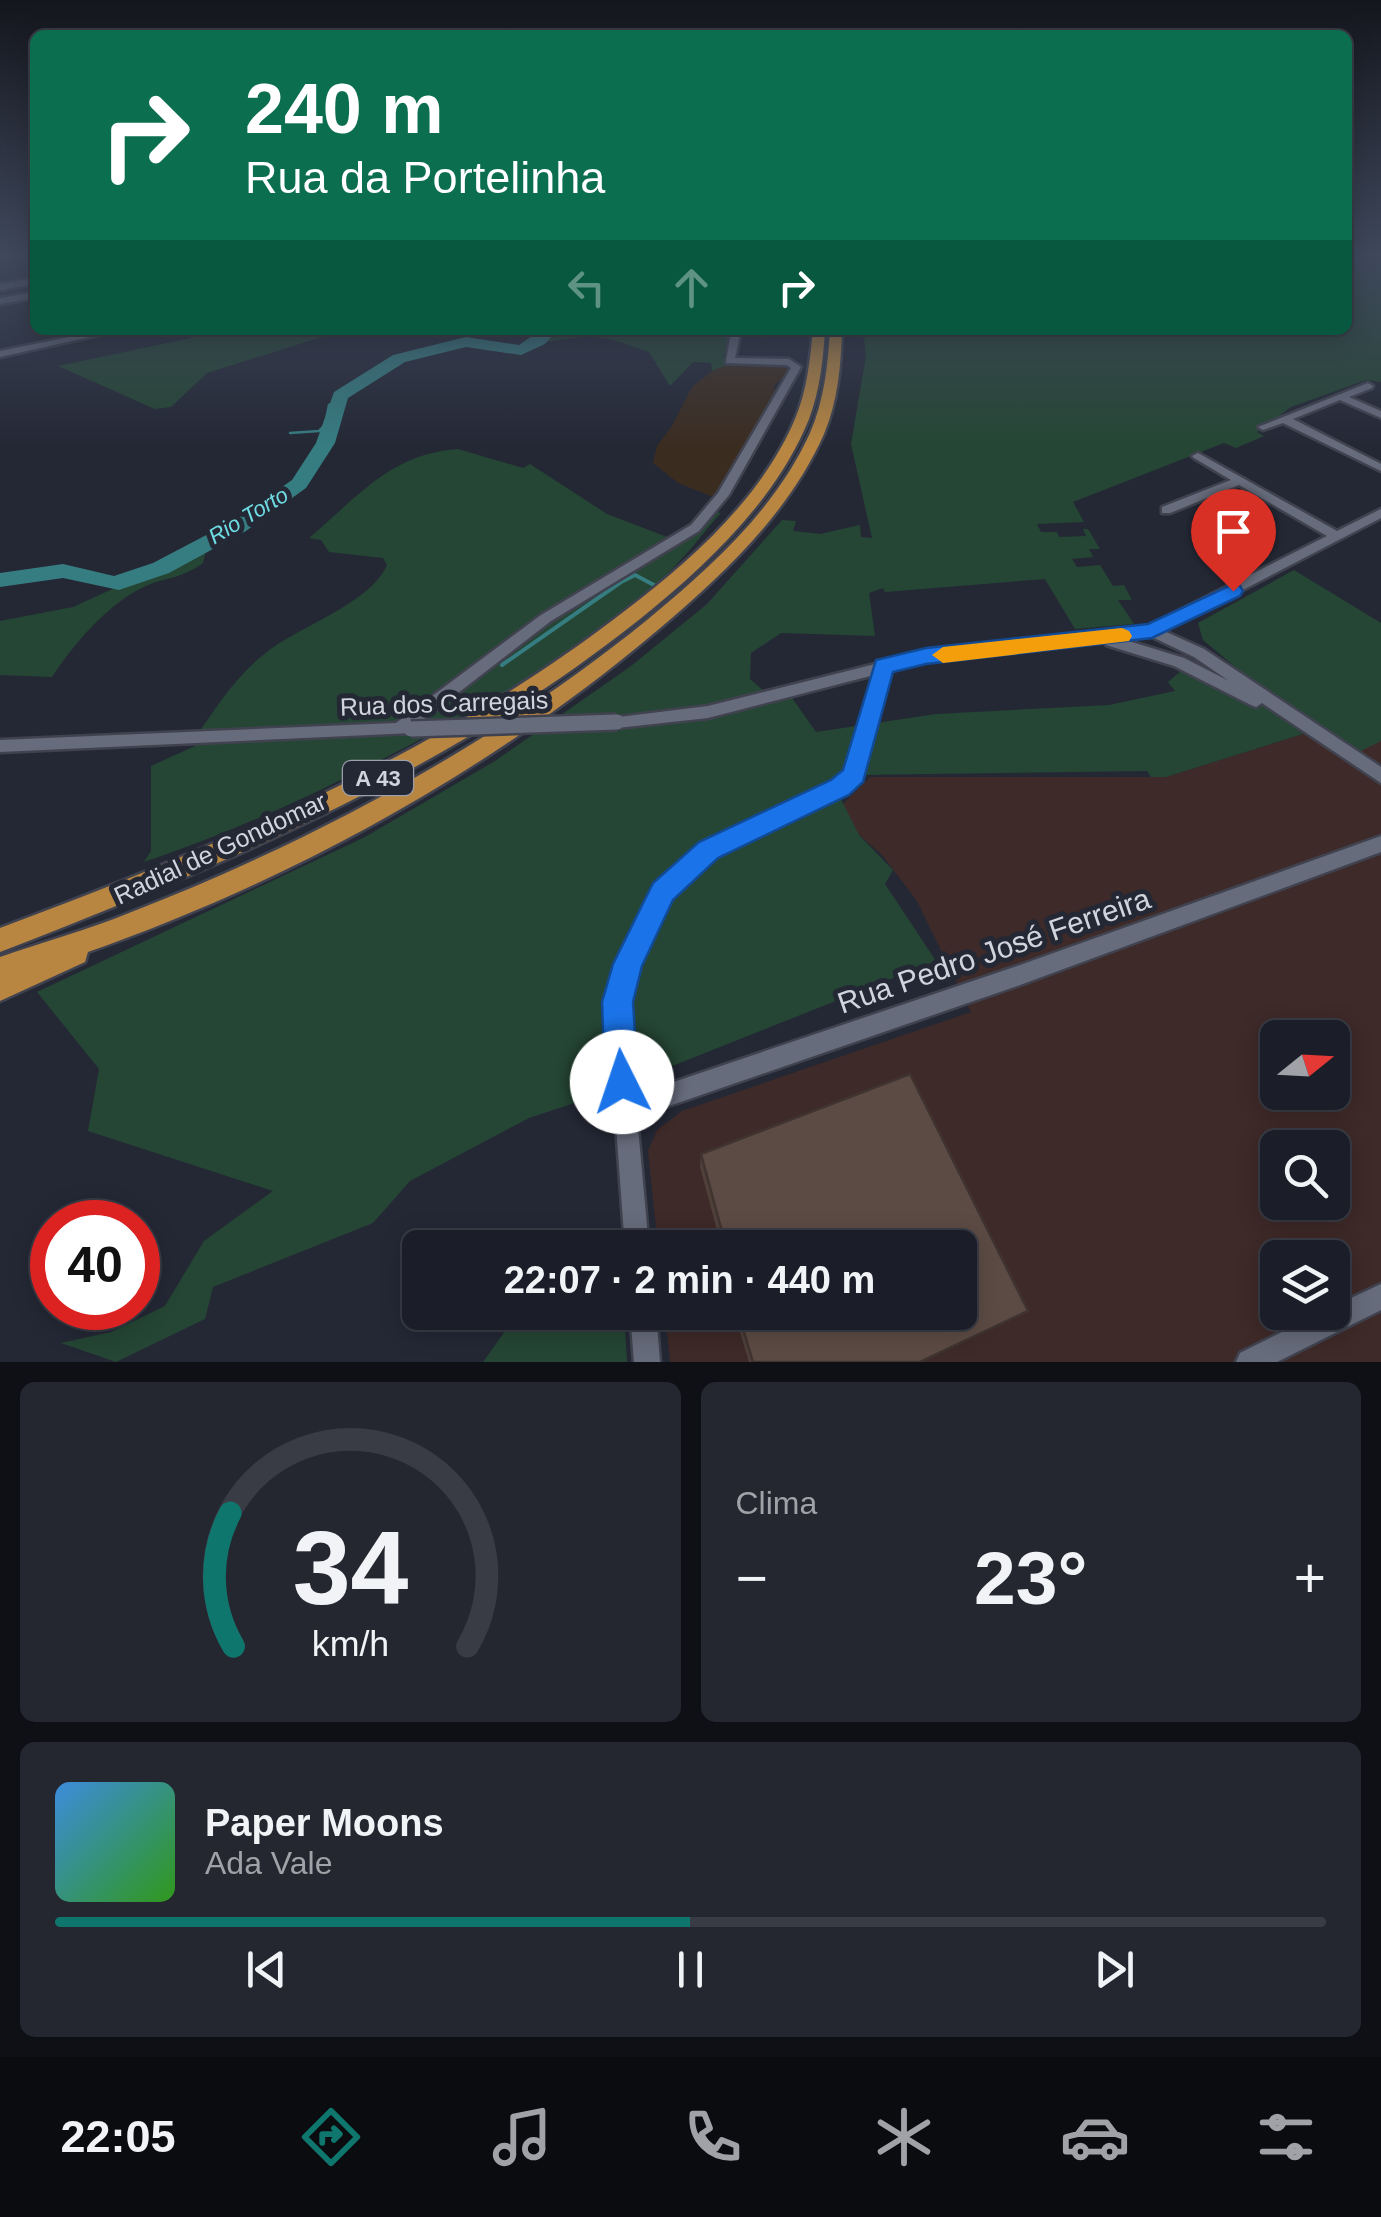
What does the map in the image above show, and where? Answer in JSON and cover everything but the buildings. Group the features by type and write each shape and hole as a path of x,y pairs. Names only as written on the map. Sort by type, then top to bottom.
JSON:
{"highway":[{"name":"Radial de Gondomar","path":"0,940 54,914 250,840 389,772 506,708 605,640 696,563 759,492 796,431 816,377 819,335"},
{"name":"Radial de Gondomar","path":"54,957 140,921 401,796 520,726 625,651 718,569 779,497 816,433 834,377 836,335"},
{"name":"A 43","path":"0,926 54,914"},
{"path":"0,970 54,957"},
{"path":"0,988 54,957"}],"street":[{"path":"0,354 92,335"},
{"path":"406,729 546,618 677,542 711,512 796,367 789,362 729,361 735,335"},
{"path":"1263,427 1368,386"},
{"path":"1341,397 1381,415"},
{"path":"1284,419 1381,468"},
{"path":"1198,456 1337,536"},
{"path":"1166,510 1240,480"},
{"name":"Rua dos Carregais","path":"0,746 617,722 708,712 926,656 1152,631 1381,513"},
{"path":"1185,616 1187,634 1199,653"},
{"path":"1152,631 1199,653 1381,776"},
{"path":"1152,631 1179,662"},
{"path":"1105,639 1179,662 1313,730"},
{"path":"635,1230 617,1002 633,951 663,892 708,850 840,787 854,775 884,666"},
{"name":"Rua Pedro José Ferreira","path":"625,1110 1020,976 1381,844"},
{"path":"1249,1362 1381,1297"},
{"path":"644,1330 647,1362"}],"shaded area":[{"path":"732,363 793,368 774,386 775,392 716,498 678,483 653,463 657,446 692,387 712,371"},
{"path":"1381,732 1381,1362 670,1362 667,1330 977,1330 977,1230 656,1230 648,1151 657,1130 682,1111 971,1012 917,901 882,855 831,810 842,805 870,777 1166,777 1303,734 1348,739"}],"green space":[{"path":"1352,321 1381,321 1381,382 1366,380 1291,407 1257,432 1264,436 1236,448 1224,443 1073,502 1084,522 1037,524 1041,532 1057,532 1059,537 1086,536 1083,529 1088,529 1100,549 1089,549 1093,557 1072,559 1077,567 1100,565 1113,586 1124,585 1132,600 1118,600 1134,624 1075,629 1045,579 885,592 883,588 869,593 875,636 781,633 751,653 750,679 777,702 792,698 816,732 936,714 1109,705 1175,691 1168,682 1181,671 1208,684 1246,676 1203,640 1198,623 1294,570 1381,623 1381,741 1355,754 1310,723 1295,728 1303,734 1166,777 1151,777 1147,771 860,775 838,793 859,835 893,870 885,884 936,961 602,1094 529,1118 410,1181 373,1223 213,1287 205,1319 116,1362 61,1343 115,1330 160,1330 160,1308 204,1241 273,1191 88,1131 99,1069 37,992 365,837 495,761 631,666 706,605 782,520 796,521 793,531 820,534 860,525 861,537 872,538 851,444 866,356 864,335 1352,335"},
{"path":"205,335 328,335 207,373 171,407 155,409 58,366"},
{"path":"527,335 730,335 723,357 732,363 712,371 711,363 693,362 670,386 649,352 587,336 547,342"},
{"path":"458,449 523,468 530,464 607,514 675,540 683,541 717,512 721,513 676,565 643,595 591,636 507,691 300,800 144,862 151,851 151,766 195,746 192,742 217,706 256,661 351,602 379,579 387,565 383,558 329,552 321,540 309,538 394,468 413,459"},
{"path":"207,546 203,563 146,586 119,602 81,638 52,677 0,675 0,621 73,607"},
{"path":"506,1330 625,1330 627,1362 483,1362"}],"waterway":[{"name":"Rio Torto","path":"0,580 63,571 119,583 161,568 238,526 299,484 326,443 340,396 399,358 466,342 521,350 544,335"},
{"path":"290,433 319,431 325,425 329,405 340,401"},
{"path":"502,665 621,582 635,575 654,585"}],"slow traffic":[{"path":"943,655 1122,636"}],"route":[{"path":"622,1082 617,1002 628,964 663,892 708,850 840,787 854,775 884,666 926,656 1152,631 1233,591"}]}
